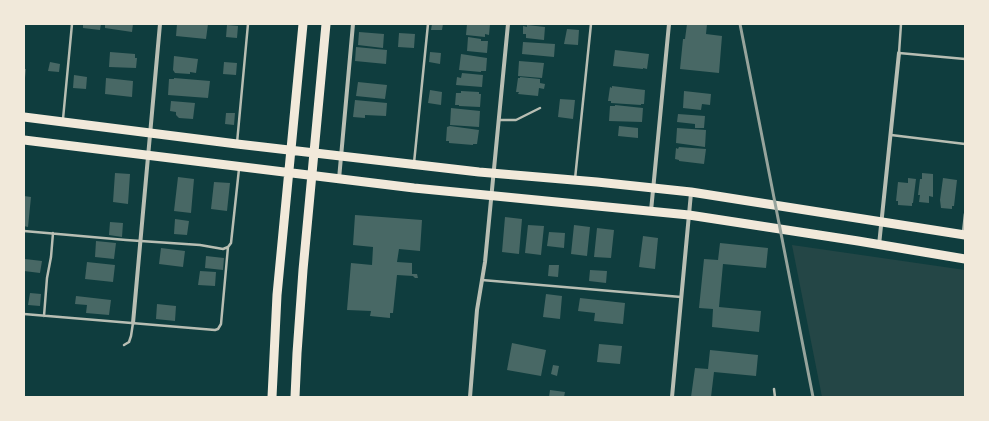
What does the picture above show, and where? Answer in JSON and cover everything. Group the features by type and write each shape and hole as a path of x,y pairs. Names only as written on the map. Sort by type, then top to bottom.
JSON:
{"main road":[{"path":"272,397 277,295 303,24"},
{"path":"295,397 303,270 326,24"},
{"path":"24,117 414,165 691,192 964,235"},
{"path":"24,140 336,179 689,215 965,259"}],"street":[{"path":"133,323 160,24"},
{"path":"336,179 353,24"},
{"path":"470,397 477,310 486,262 508,24"},
{"path":"651,212 669,24"},
{"path":"879,245 899,53"},
{"path":"672,397 691,192"}],"lane":[{"path":"62,122 72,24"},
{"path":"237,144 248,24"},
{"path":"414,165 428,24"},
{"path":"575,180 591,24"},
{"path":"901,24 899,53 965,59"},
{"path":"499,120 516,120 540,108"},
{"path":"891,135 965,144"},
{"path":"24,314 215,330 218,329 221,324 228,248 231,243 244,168"},
{"path":"964,235 965,214"},
{"path":"24,231 200,245 223,249 228,248"},
{"path":"44,316 53,233"},
{"path":"482,280 681,297"},
{"path":"124,345 129,342 133,323"},
{"path":"774,389 775,397"}],"shaded area":[{"path":"792,245 965,270 965,397 822,397"}],"building":[{"path":"83,24 101,24 100,30 83,28"},
{"path":"105,24 133,24 132,32 105,28"},
{"path":"177,24 208,24 206,39 176,36"},
{"path":"432,24 443,24 442,30 431,30"},
{"path":"467,24 490,24 489,35 485,34 485,37 466,35"},
{"path":"687,24 707,24 706,34 722,36 719,73 680,69 683,39 685,39"},
{"path":"227,25 238,26 237,38 226,37"},
{"path":"527,25 545,27 544,40 526,38 526,34 523,34 523,26 527,27"},
{"path":"567,29 579,30 578,45 564,44"},
{"path":"359,32 384,34 383,48 358,45"},
{"path":"399,33 415,34 414,48 398,47"},
{"path":"468,37 481,39 481,41 488,41 487,53 467,51"},
{"path":"523,42 555,44 554,57 522,54"},
{"path":"356,47 387,50 386,64 355,61"},
{"path":"615,50 649,54 647,69 613,66"},
{"path":"110,52 135,54 135,58 137,58 136,68 109,67"},
{"path":"430,52 441,53 440,64 429,62"},
{"path":"461,54 487,58 486,71 459,70"},
{"path":"174,56 198,59 196,73 175,73 173,70"},
{"path":"519,61 544,63 542,78 518,76"},
{"path":"50,62 60,64 59,72 48,71"},
{"path":"224,62 237,63 236,75 223,74"},
{"path":"24,69 26,69 25,78 24,78"},
{"path":"462,73 483,75 482,87 456,85 457,77 461,78"},
{"path":"74,75 87,77 86,89 73,88"},
{"path":"106,78 133,81 132,97 105,94"},
{"path":"174,78 210,81 208,98 168,95 169,79"},
{"path":"518,78 540,79 540,83 545,84 544,89 539,88 538,96 518,94 519,92 516,92"},
{"path":"358,82 387,85 385,99 356,96"},
{"path":"612,86 645,90 644,104 611,103 611,101 608,101 610,87 612,88"},
{"path":"430,90 442,92 441,105 428,103"},
{"path":"461,91 479,92 479,94 481,94 480,107 455,105 456,93 461,93"},
{"path":"684,91 711,94 710,105 702,104 701,110 683,108"},
{"path":"560,99 575,100 573,119 558,117"},
{"path":"355,100 387,103 386,116 365,115 365,118 353,117"},
{"path":"171,101 195,103 193,119 179,118 176,115 176,112 170,111"},
{"path":"615,105 643,108 642,122 609,121 610,106"},
{"path":"451,108 480,111 479,127 450,125"},
{"path":"226,113 235,113 234,125 225,124"},
{"path":"678,114 705,116 704,128 695,128 695,124 677,122"},
{"path":"450,126 479,130 477,144 449,143 449,141 446,141 447,127"},
{"path":"619,126 638,128 638,138 618,136"},
{"path":"677,128 706,130 705,147 676,143"},
{"path":"679,147 706,149 704,164 679,161 675,159 676,148 678,149"},
{"path":"115,173 130,174 128,204 113,202"},
{"path":"922,173 933,174 933,197 929,196 929,203 919,202 920,195 918,195"},
{"path":"178,177 194,179 191,213 174,211"},
{"path":"908,178 916,179 912,206 898,205 898,201 896,201 898,182 908,183"},
{"path":"943,178 957,180 954,206 952,206 952,209 941,208 940,200"},
{"path":"214,182 230,183 227,211 211,209"},
{"path":"24,196 31,197 28,227 24,226"},
{"path":"355,215 422,220 420,251 399,249 397,262 412,263 412,274 417,274 418,278 413,276 397,275 393,313 390,313 390,318 370,316 371,311 347,310 351,263 372,265 373,247 353,245"},
{"path":"505,217 522,219 519,254 502,252"},
{"path":"175,219 189,221 187,235 174,234"},
{"path":"110,222 123,223 122,237 109,235"},
{"path":"528,225 544,226 541,255 525,253"},
{"path":"574,225 590,227 587,256 571,254"},
{"path":"597,228 614,230 611,258 594,257"},
{"path":"549,232 565,233 564,248 547,246"},
{"path":"643,236 658,238 655,269 639,267"},
{"path":"96,241 116,243 114,259 95,257"},
{"path":"720,243 768,248 766,268 723,264 719,307 761,311 759,332 712,327 713,309 699,308 704,259 718,260"},
{"path":"161,248 185,251 183,267 159,264"},
{"path":"206,256 224,258 223,270 205,268"},
{"path":"25,259 42,261 40,273 24,271"},
{"path":"87,262 115,265 113,282 85,279"},
{"path":"549,265 559,265 558,277 548,276"},
{"path":"590,270 607,271 606,283 589,281"},
{"path":"200,271 216,272 215,286 198,285"},
{"path":"30,293 41,294 40,306 28,305"},
{"path":"546,294 562,296 560,319 543,317"},
{"path":"76,296 111,300 109,315 86,313 87,305 75,304"},
{"path":"580,298 625,303 623,324 594,321 595,313 578,311"},
{"path":"157,304 176,306 175,321 156,319"},
{"path":"512,343 546,350 541,376 507,370"},
{"path":"599,344 622,346 620,364 597,362"},
{"path":"710,350 758,355 756,376 714,372 711,397 691,397 695,368 708,369"},
{"path":"553,365 559,366 557,376 551,374"},
{"path":"550,390 565,392 564,397 549,397"}],"railway":[{"path":"740,24 813,397"}]}
